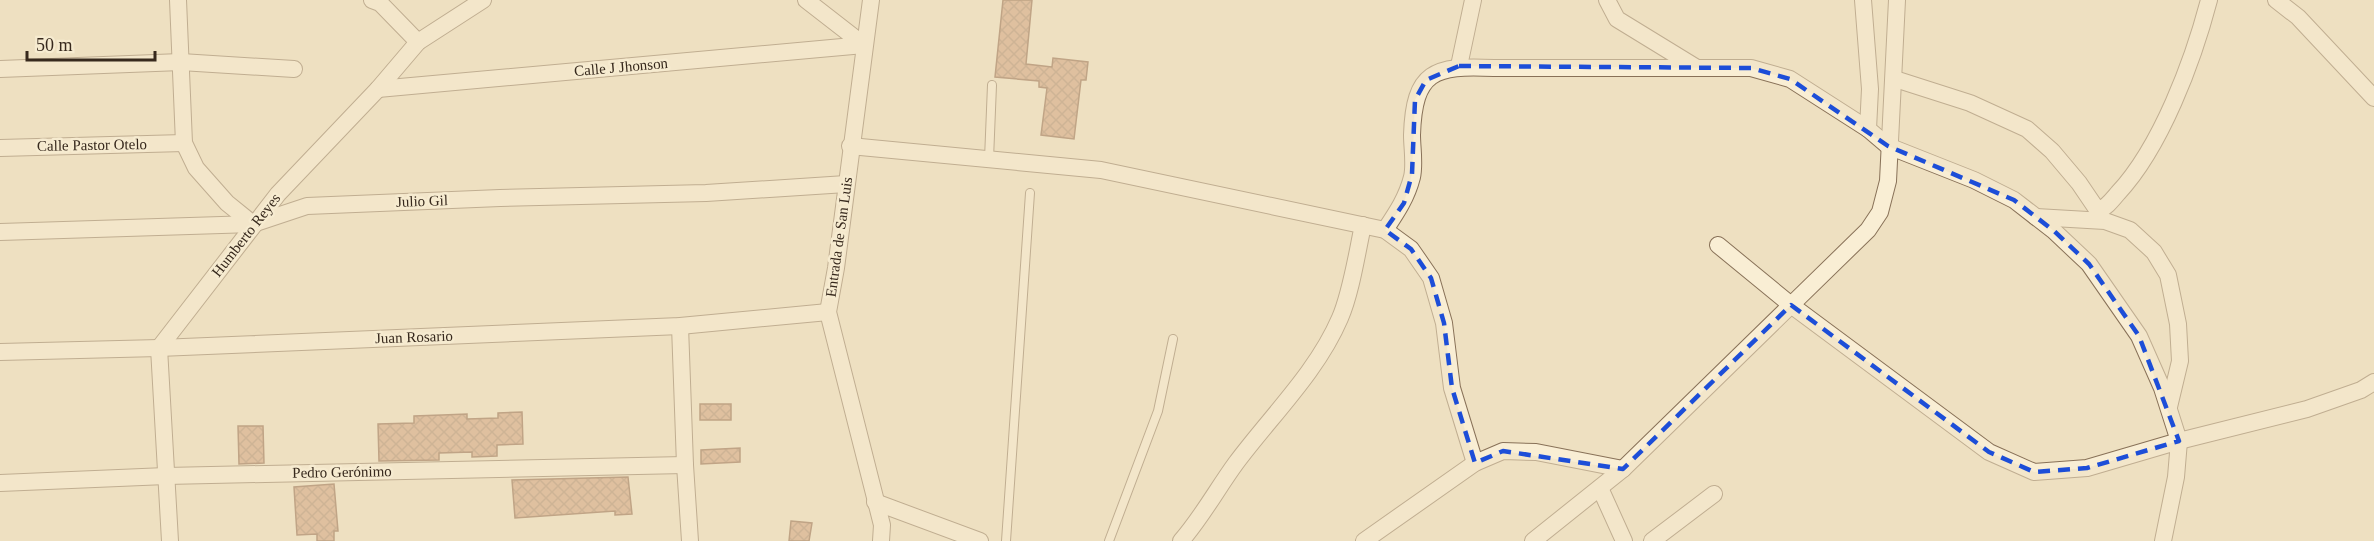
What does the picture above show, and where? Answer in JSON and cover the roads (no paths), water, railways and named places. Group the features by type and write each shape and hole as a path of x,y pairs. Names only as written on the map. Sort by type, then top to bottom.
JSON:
{"street":[{"path":"178,0 184,143 196,168 227,202 253,224"},
{"path":"372,0 380,3 418,42"},
{"name":"Humberto Reyes","path":"159,348 278,194 378,89 418,42 483,0"},
{"path":"806,0 864,45"},
{"name":"Entrada de San Luis","path":"871,0 828,312 882,525 881,541"},
{"path":"1459,66 1473,0"},
{"path":"1607,0 1617,19 1697,68"},
{"path":"1863,0 1870,88 1868,129"},
{"path":"1533,541 1623,470 1868,230 1880,212 1888,181 1888,146 1895,79 1897,0"},
{"path":"1895,79 1970,104 2027,129 2052,151 2079,183 2098,211 2103,209 2126,184 2153,145 2199,40 2209,0"},
{"path":"2276,0 2298,17 2374,98"},
{"name":"Calle J Jhonson","path":"378,89 864,45"},
{"path":"0,69 181,62 294,69"},
{"path":"1385,230 1404,202 1412,174 1415,100 1426,80 1439,72 1459,66 1494,69 1751,68 1790,79 1868,129 1888,146 2014,200 2089,264 2139,336 2163,388 2179,441 2176,477 2163,541"},
{"name":"Calle Pastor Otelo","path":"0,148 184,143"},
{"path":"850,146 1101,170 1385,230 1411,249 1431,278 1444,323 1452,388 1475,464"},
{"name":"Julio Gil","path":"0,232 253,224 307,206 706,193 846,184"},
{"path":"2036,217 2105,221 2130,230 2154,252 2168,275 2178,324 2180,361 2169,408"},
{"path":"1181,541 1196,524 1235,464 1315,361 1333,333 1341,316 1363,225"},
{"path":"1718,245 1791,305 1989,452 2034,472 2087,468 2179,441 2307,409 2361,390 2374,382"},
{"name":"Juan Rosario","path":"0,352 159,348 680,326 828,312"},
{"path":"680,326 690,541"},
{"path":"159,348 170,541"},
{"path":"1364,541 1475,464 1503,451 1536,452 1623,470"},
{"name":"Pedro Gerónimo","path":"0,483 165,476 685,465"},
{"path":"1600,488 1624,541"},
{"path":"1652,541 1714,494"},
{"path":"875,502 980,541"}],"lane":[{"path":"989,159 992,85"},
{"path":"1006,541 1030,193"},
{"path":"1109,541 1158,411 1173,339"}]}
